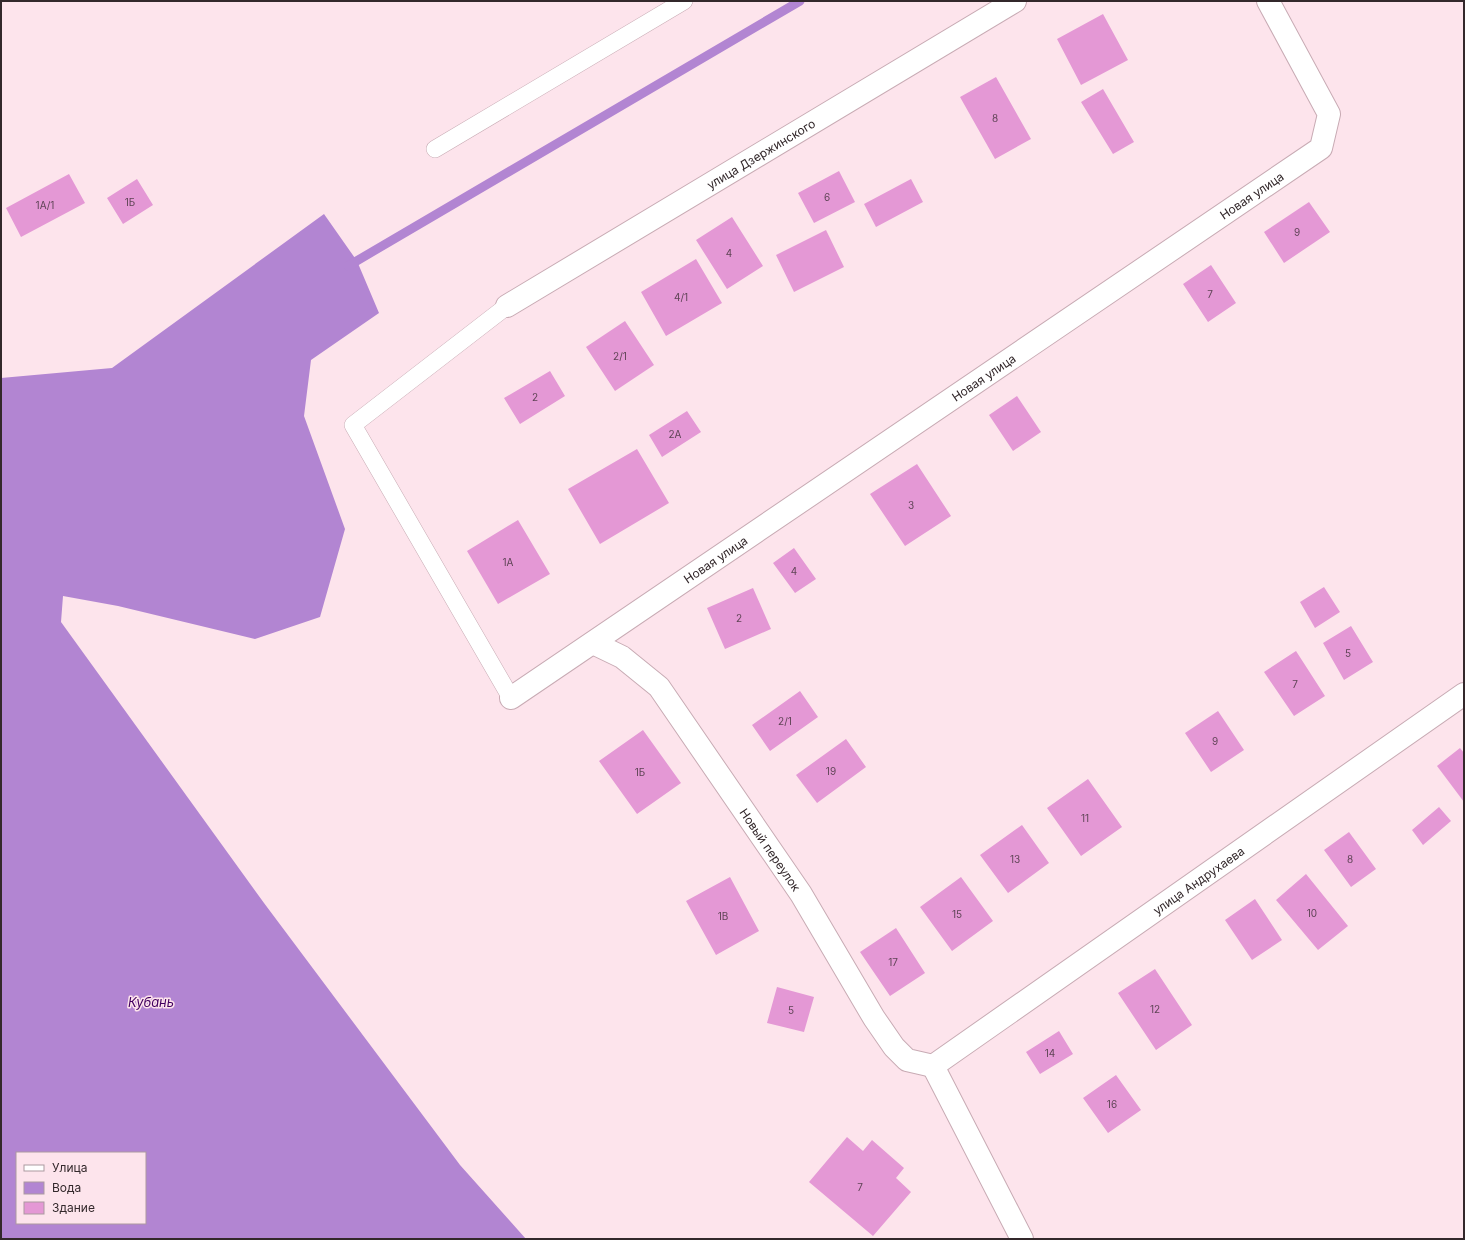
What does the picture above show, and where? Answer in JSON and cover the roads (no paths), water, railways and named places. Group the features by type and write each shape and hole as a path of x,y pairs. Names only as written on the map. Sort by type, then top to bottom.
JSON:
{"street":[{"name":"улица Дзержинского","path":"506,306 1015,1"},
{"name":"Новая улица","path":"511,698 1321,148 1329,114 1268,1"},
{"name":"Новый переулок","path":"593,643 622,657 659,687 802,894 874,1018 894,1047 907,1060 933,1066"},
{"name":"улица Андрухаева","path":"933,1066 1464,694"},
{"path":"933,1066 1022,1239"}],"lane":[{"path":"435,149 684,1"},
{"path":"506,306 354,425 511,698"}],"water":[{"name":"Кубань","path":"324,214 357,261 379,313 311,360 304,416 345,529 320,617 255,639 118,606 63,596 61,622 264,903 460,1165 526,1239 1,1239 1,378 112,368"}],"waterway":[{"path":"348,266 800,1"}]}
